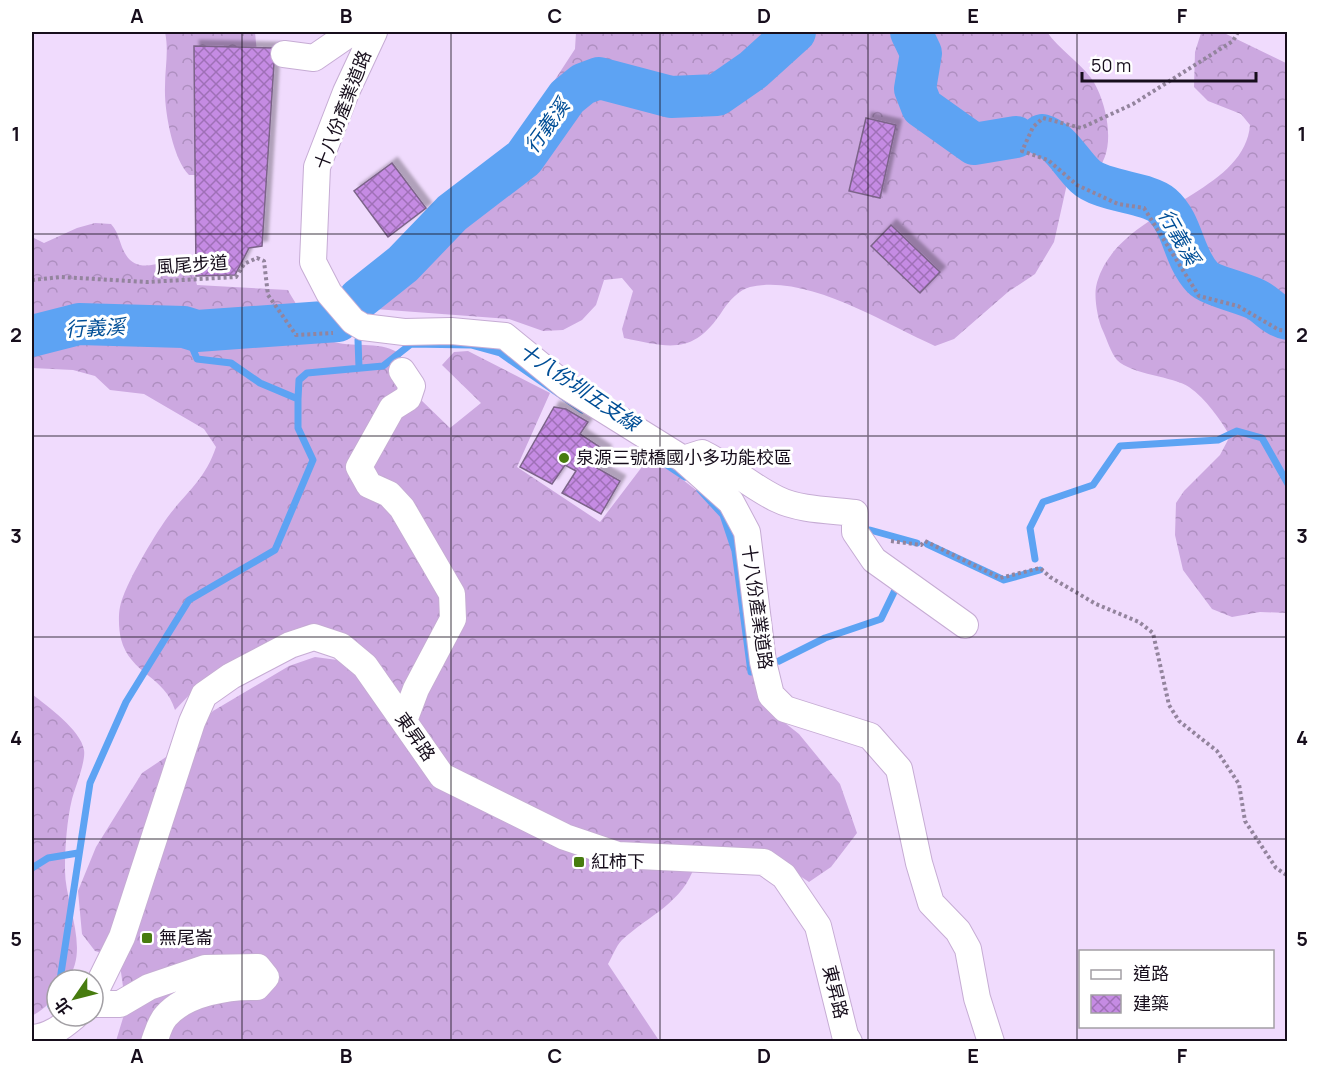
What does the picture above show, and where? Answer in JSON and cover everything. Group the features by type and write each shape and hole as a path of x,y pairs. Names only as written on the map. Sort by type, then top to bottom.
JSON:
{"street":[{"path":"284,54 314,58 346,36 361,32"},
{"name":"十八份產業道路","path":"374,32 346,92 317,167 313,262 329,293 353,321 363,327 404,332 451,332 505,336 566,386 683,459 731,502 747,532 763,662 771,695 785,709 870,736 899,769 919,863 931,903 958,931 968,950 977,998 991,1041"},
{"path":"402,371 412,386 408,398 393,408 359,468 369,485 389,494 402,508 452,594 453,619 416,689 404,721"},
{"path":"683,459 702,453 725,464 742,479 779,500 821,510 855,513 855,532 874,560 965,625"},
{"name":"東昇路","path":"105,972 122,937 192,722 204,695 231,676 290,645 314,637 341,646 365,666 442,776 565,837 618,855 764,862 784,876 818,926 845,1035 849,1041"},
{"path":"105,1004 120,1004 149,987 205,968 258,967 266,977 257,987 230,986 192,999 165,1016 154,1041"},
{"path":"32,1038 58,1028"}],"path":[{"path":"1238,32 1233,41 1132,104 1082,128 1043,118 1033,128 1022,151 1048,160 1077,185 1118,204 1144,208 1199,296 1238,306 1279,330 1287,331"},
{"name":"風尾步道","path":"32,280 61,277 147,282 236,278 244,264 257,258 264,261 268,295 296,335"},
{"path":"888,540 921,545 925,541 1000,578 1040,568 1050,578 1096,604 1139,622 1152,633 1169,705 1179,721 1217,751 1239,784 1245,821 1276,868 1287,876"}],"green space":[{"path":"165,32 255,32 258,64 202,175 189,175 183,168 174,146 165,97 167,52"},
{"path":"576,32 1047,32 1086,72 1097,88 1106,113 1108,127 1106,154 1101,165 1093,173 1067,184 1054,242 1035,274 1008,292 954,339 935,346 845,303 796,288 772,285 750,287 742,291 731,300 702,335 680,345 655,344 624,338 622,329 633,291 622,278 604,280 596,305 582,320 563,330 543,331 509,319 375,309 353,292 361,277 385,265 470,174 515,141 575,49"},
{"path":"1222,32 1288,64 1287,613 1260,612 1232,617 1212,609 1183,570 1175,535 1176,503 1184,491 1220,455 1230,436 1212,410 1189,387 1173,380 1132,369 1117,360 1101,327 1096,298 1096,287 1107,260 1126,239 1151,220 1203,188 1226,170 1242,150 1250,125 1241,114 1208,101 1194,87 1195,52 1201,33"},
{"path":"95,223 111,224 126,255 137,264 158,264 178,255 190,259 197,285 288,290 308,320 328,339 343,344 378,346 394,350 402,355 389,369 450,428 481,403 442,365 454,352 468,351 550,393 517,467 600,522 651,455 705,497 729,524 741,552 780,719 799,734 840,784 857,833 831,867 809,882 791,870 618,848 447,767 345,639 194,690 175,710 164,689 139,668 125,651 121,639 119,611 127,587 147,549 167,518 201,477 216,447 204,429 144,394 110,390 95,376 73,370 32,368 32,237 44,243 77,228"},
{"path":"315,657 345,661 437,780 563,842 695,865 690,878 674,899 622,940 608,964 660,1042 116,1041 126,1008 119,958 95,951 82,934 78,891 96,847 142,773 166,757 213,711 289,666"},
{"path":"32,694 77,734 82,742 84,755 70,807 65,851 66,882 75,925 77,954 74,968 45,968 45,1006 32,1016"}],"building":[{"path":"194,46 275,48 262,246 249,248 235,275 196,276"},
{"path":"866,118 896,125 880,198 849,191"},
{"path":"392,163 426,208 388,237 354,191"},
{"path":"891,225 940,272 920,293 871,246"},
{"name":"泉源三號橋國小多功能校區","path":"554,407 566,409 588,422 580,434 606,451 597,468 620,481 601,514 562,493 576,471 565,465 552,484 520,467"}],"waterway":[{"name":"行義溪","path":"359,299 403,264 452,213 524,158 567,97 583,84 599,78 671,97 717,95 753,70 795,32"},
{"name":"行義溪","path":"911,32 921,53 915,89 922,107 974,144 1016,137"},
{"name":"行義溪","path":"1042,135 1054,142 1080,171 1093,181 1113,189 1146,197 1162,205 1169,212 1179,230 1196,269 1206,280 1257,300 1279,316 1288,319"},
{"name":"十八份圳五支線","path":"32,336 79,324 184,327 197,331 338,321"},
{"name":"十八份圳五支線","path":"184,327 197,359 231,363 260,383 298,399 299,380 307,373 383,366 411,344 471,345 500,353 582,410"},
{"path":"358,340 359,368"},
{"path":"62,968 90,783 126,702 189,600 275,550 313,460 298,428 298,399"},
{"name":"十八份圳五支線","path":"1035,559 1030,528 1043,502 1093,485 1120,446 1218,440 1237,431 1262,438 1288,484"},
{"name":"十八份圳五支線","path":"649,453 685,477"},
{"name":"十八份圳五支線","path":"700,490 723,515 735,551 751,672"},
{"name":"十八份圳五支線","path":"870,530 917,543"},
{"name":"十八份圳五支線","path":"927,544 1004,580 1040,570"},
{"name":"十八份圳五支線","path":"779,661 825,638 881,619 896,588 892,584"},
{"path":"32,868 48,858 78,853"}],"place":[{"name":"泉源三號橋國小多功能校區","path":"564,458"},
{"name":"紅柿下","path":"579,862"},
{"name":"無尾崙","path":"147,938"}]}
